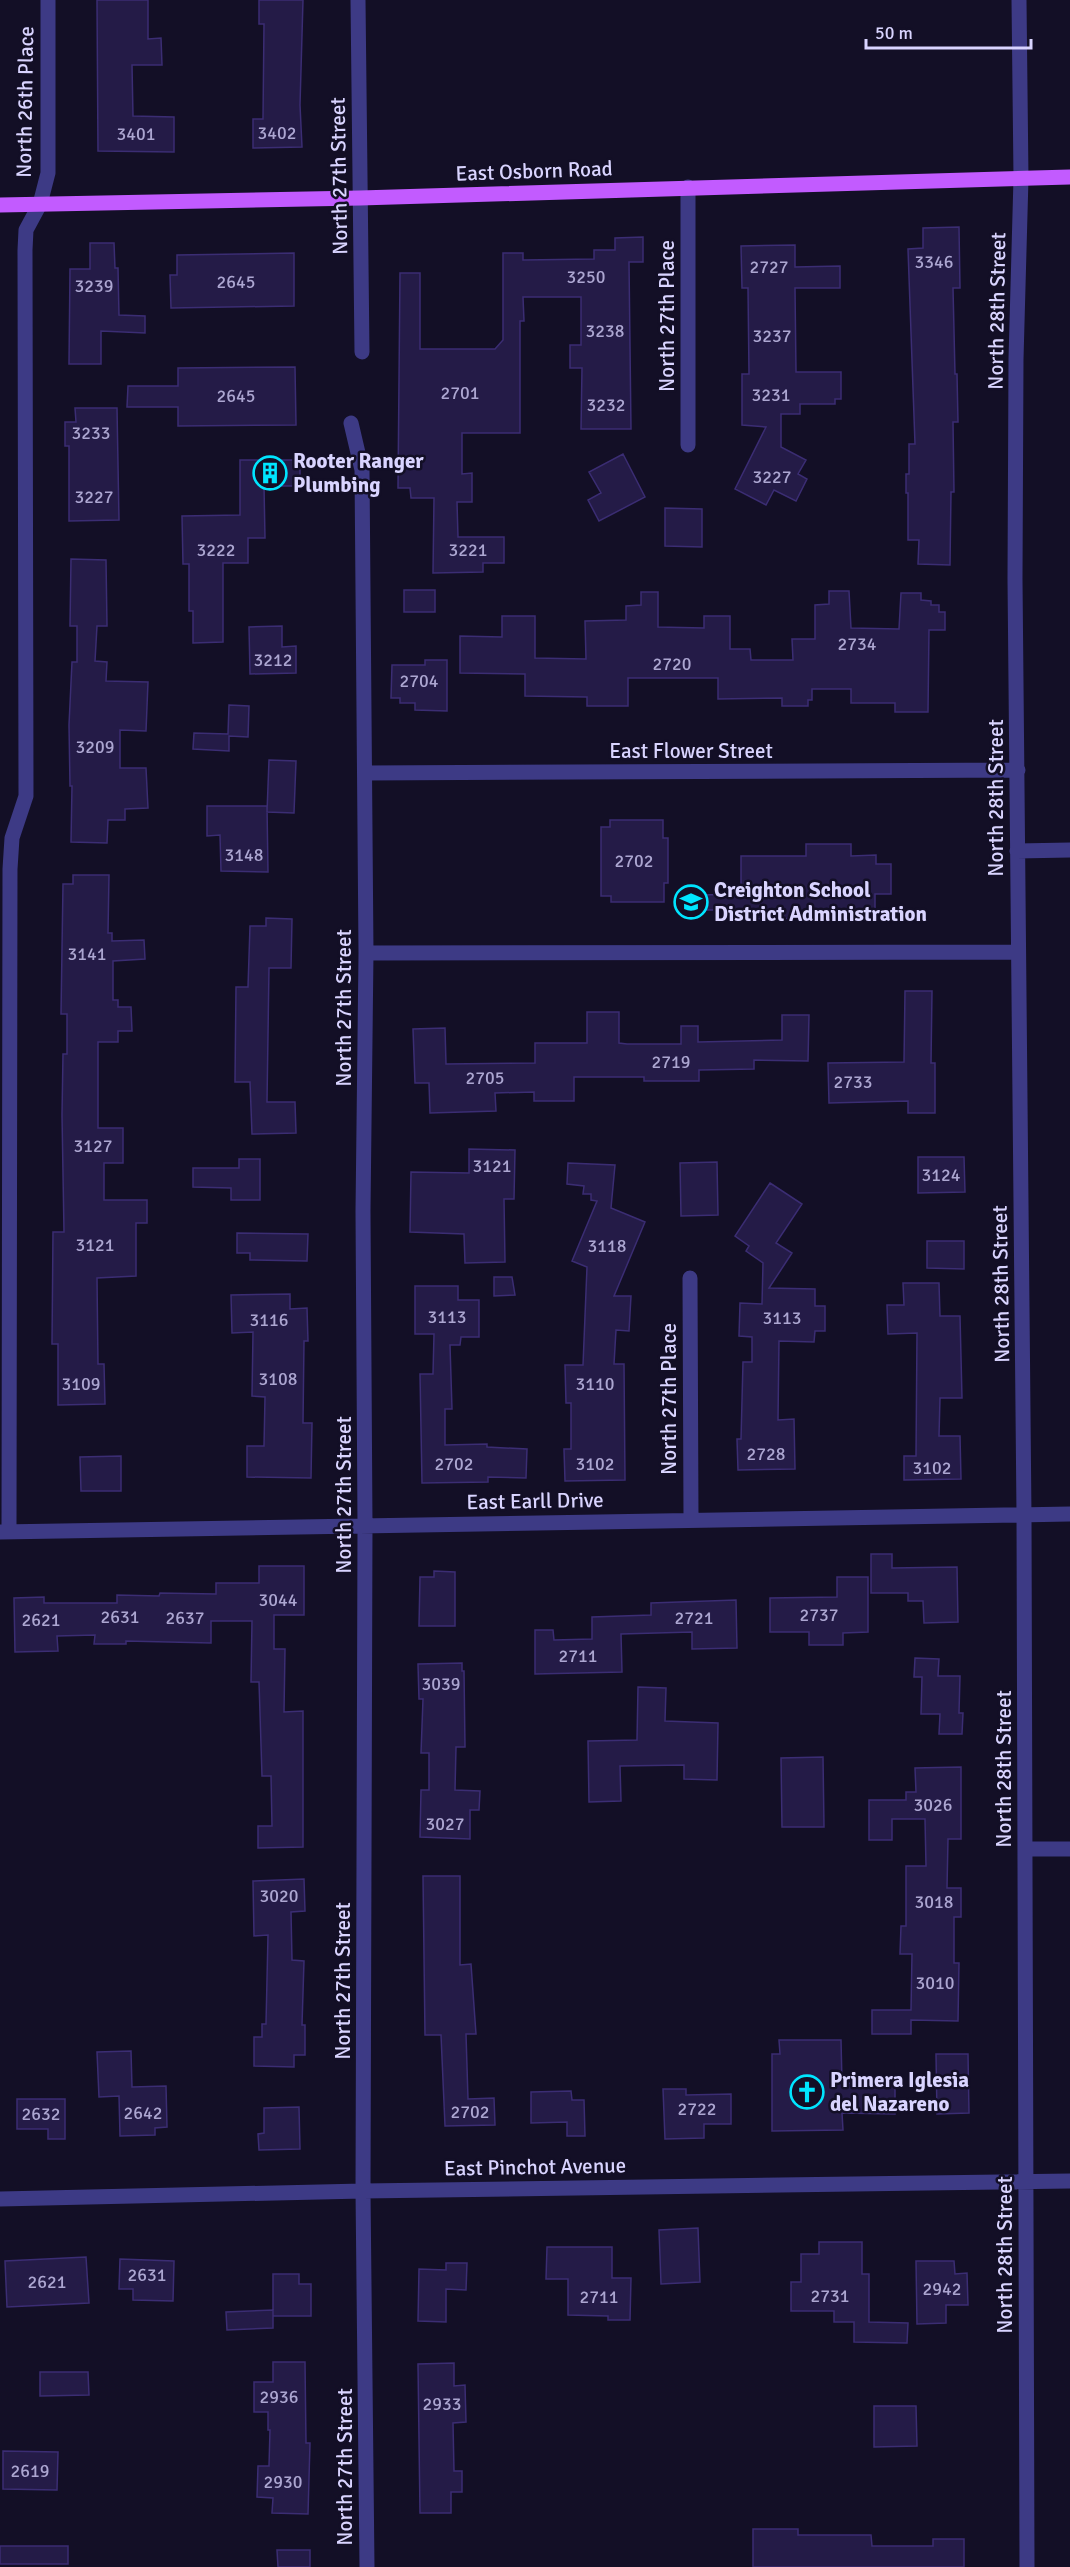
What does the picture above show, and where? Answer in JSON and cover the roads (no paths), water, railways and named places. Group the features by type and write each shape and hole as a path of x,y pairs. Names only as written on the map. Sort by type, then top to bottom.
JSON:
{"main road":[{"name":"East Osborn Road","path":"0,205 360,198 1070,177"}],"street":[{"name":"North 26th Place","path":"5,1531 5,869 12,838 26,796 25,250 26,230 40,204 48,173 48,0"},
{"name":"North 27th Street","path":"358,0 362,352"},
{"name":"North 28th Street","path":"1019,0 1021,178 1016,359 1015,532 1024,1515 1027,2567"},
{"name":"North 27th Place","path":"688,187 688,445"},
{"name":"North 27th Street","path":"351,423 362,470 365,773 363,2191 366,2567"},
{"name":"East Flower Street","path":"365,773 1018,770"},
{"path":"1017,851 1070,850"},
{"path":"366,953 1018,952"},
{"name":"North 27th Place","path":"690,1278 691,1519"},
{"name":"East Earll Drive","path":"5,1531 1070,1514"},
{"path":"1025,1849 1070,1849"},
{"name":"East Pinchot Avenue","path":"0,2199 363,2191 1070,2181"}],"place":[{"name":"Rooter Ranger Plumbing","path":"270,473"},
{"name":"Creighton School District Administration","path":"691,902"},
{"name":"Primera Iglesia del Nazareno","path":"807,2092"}]}
